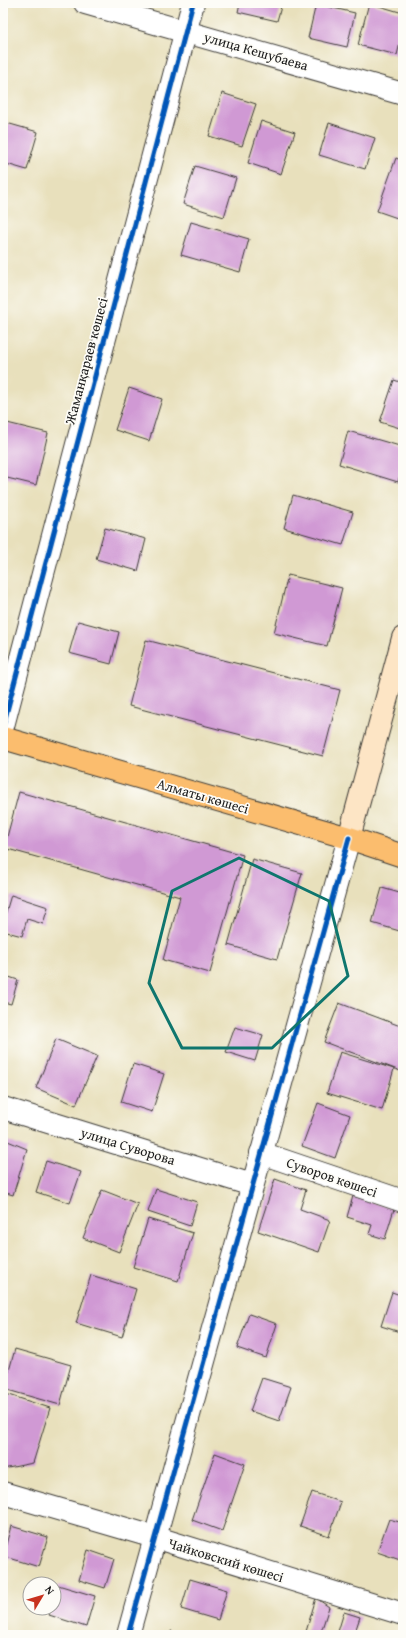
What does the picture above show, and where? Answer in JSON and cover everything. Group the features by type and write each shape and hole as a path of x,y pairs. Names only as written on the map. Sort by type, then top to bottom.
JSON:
{"main road":[{"path":"349,838 403,638"},
{"name":"Алматы көшесі","path":"3,738 349,838 403,856"}],"street":[{"name":"улица Кешубаева","path":"85,3 403,94"},
{"name":"Жаманқараев көшесі","path":"3,726 193,3"},
{"path":"128,1635 349,838"},
{"name":"улица Суворова","path":"3,1108 252,1185"},
{"name":"Суворов көшесі","path":"261,1153 403,1201"},
{"name":"Чайковский көшесі","path":"3,1493 154,1537 403,1614"}],"highlighted area":[{"path":"239,858 329,901 348,976 272,1048 182,1048 149,983 172,891"}],"building":[{"path":"240,3 282,3 277,21 238,12"},
{"path":"369,3 403,13 403,31 397,55 358,45"},
{"path":"316,4 355,13 347,47 308,38"},
{"path":"222,93 256,104 242,146 209,136"},
{"path":"261,121 295,132 281,174 248,163"},
{"path":"3,122 38,132 27,170 3,163"},
{"path":"329,123 375,138 365,169 319,155"},
{"path":"396,158 403,161 403,220 377,211"},
{"path":"195,166 236,178 224,217 183,204"},
{"path":"191,222 249,239 240,272 181,255"},
{"path":"394,380 403,383 403,429 380,422"},
{"path":"129,388 162,399 149,441 115,430"},
{"path":"3,422 48,433 36,485 3,477"},
{"path":"348,431 403,447 403,464 398,482 339,464"},
{"path":"293,495 353,512 343,545 284,528"},
{"path":"105,528 146,539 138,571 96,559"},
{"path":"288,575 342,588 327,646 274,633"},
{"path":"78,621 119,632 111,664 69,653"},
{"path":"146,640 340,690 323,756 129,706"},
{"path":"19,792 243,855 210,973 163,960 180,897 4,848"},
{"path":"252,859 302,873 277,959 228,945"},
{"path":"382,888 403,894 403,932 372,923"},
{"path":"11,895 48,907 43,924 27,919 22,936 3,931 3,922"},
{"path":"3,975 18,980 11,1004 3,1002"},
{"path":"339,1003 403,1027 403,1072 324,1042"},
{"path":"235,1027 263,1035 255,1061 226,1052"},
{"path":"56,1039 97,1056 76,1105 36,1088"},
{"path":"340,1052 394,1069 382,1110 327,1093"},
{"path":"133,1064 164,1074 152,1112 121,1102"},
{"path":"318,1103 350,1115 335,1158 302,1146"},
{"path":"3,1139 27,1149 13,1195 3,1192"},
{"path":"46,1161 81,1172 70,1203 36,1192"},
{"path":"275,1179 306,1190 300,1209 330,1220 319,1252 258,1231"},
{"path":"156,1189 197,1202 190,1226 148,1212"},
{"path":"102,1190 138,1204 119,1252 83,1238"},
{"path":"353,1196 394,1209 385,1239 369,1234 372,1225 347,1217"},
{"path":"148,1219 193,1233 178,1281 133,1267"},
{"path":"91,1275 136,1289 122,1337 76,1323"},
{"path":"392,1292 403,1296 403,1333 381,1326"},
{"path":"249,1314 277,1324 266,1358 237,1348"},
{"path":"15,1349 71,1365 60,1405 4,1389"},
{"path":"262,1378 291,1387 279,1421 250,1411"},
{"path":"3,1393 50,1408 33,1463 3,1469"},
{"path":"215,1453 245,1464 222,1531 192,1520"},
{"path":"312,1492 341,1502 329,1536 300,1526"},
{"path":"389,1519 403,1523 403,1561 377,1552"},
{"path":"11,1526 48,1537 39,1567 3,1556"},
{"path":"88,1550 114,1559 105,1588 79,1580"},
{"path":"190,1579 227,1590 218,1620 181,1609"},
{"path":"62,1586 95,1596 86,1627 52,1616 62,1616"},
{"path":"316,1598 329,1607 320,1635 305,1635"},
{"path":"344,1612 360,1617 354,1635 337,1635"},
{"path":"171,1631 186,1634 186,1635 170,1635"}],"cycle path":[{"path":"3,726 193,3"},
{"path":"128,1635 349,838"}]}
